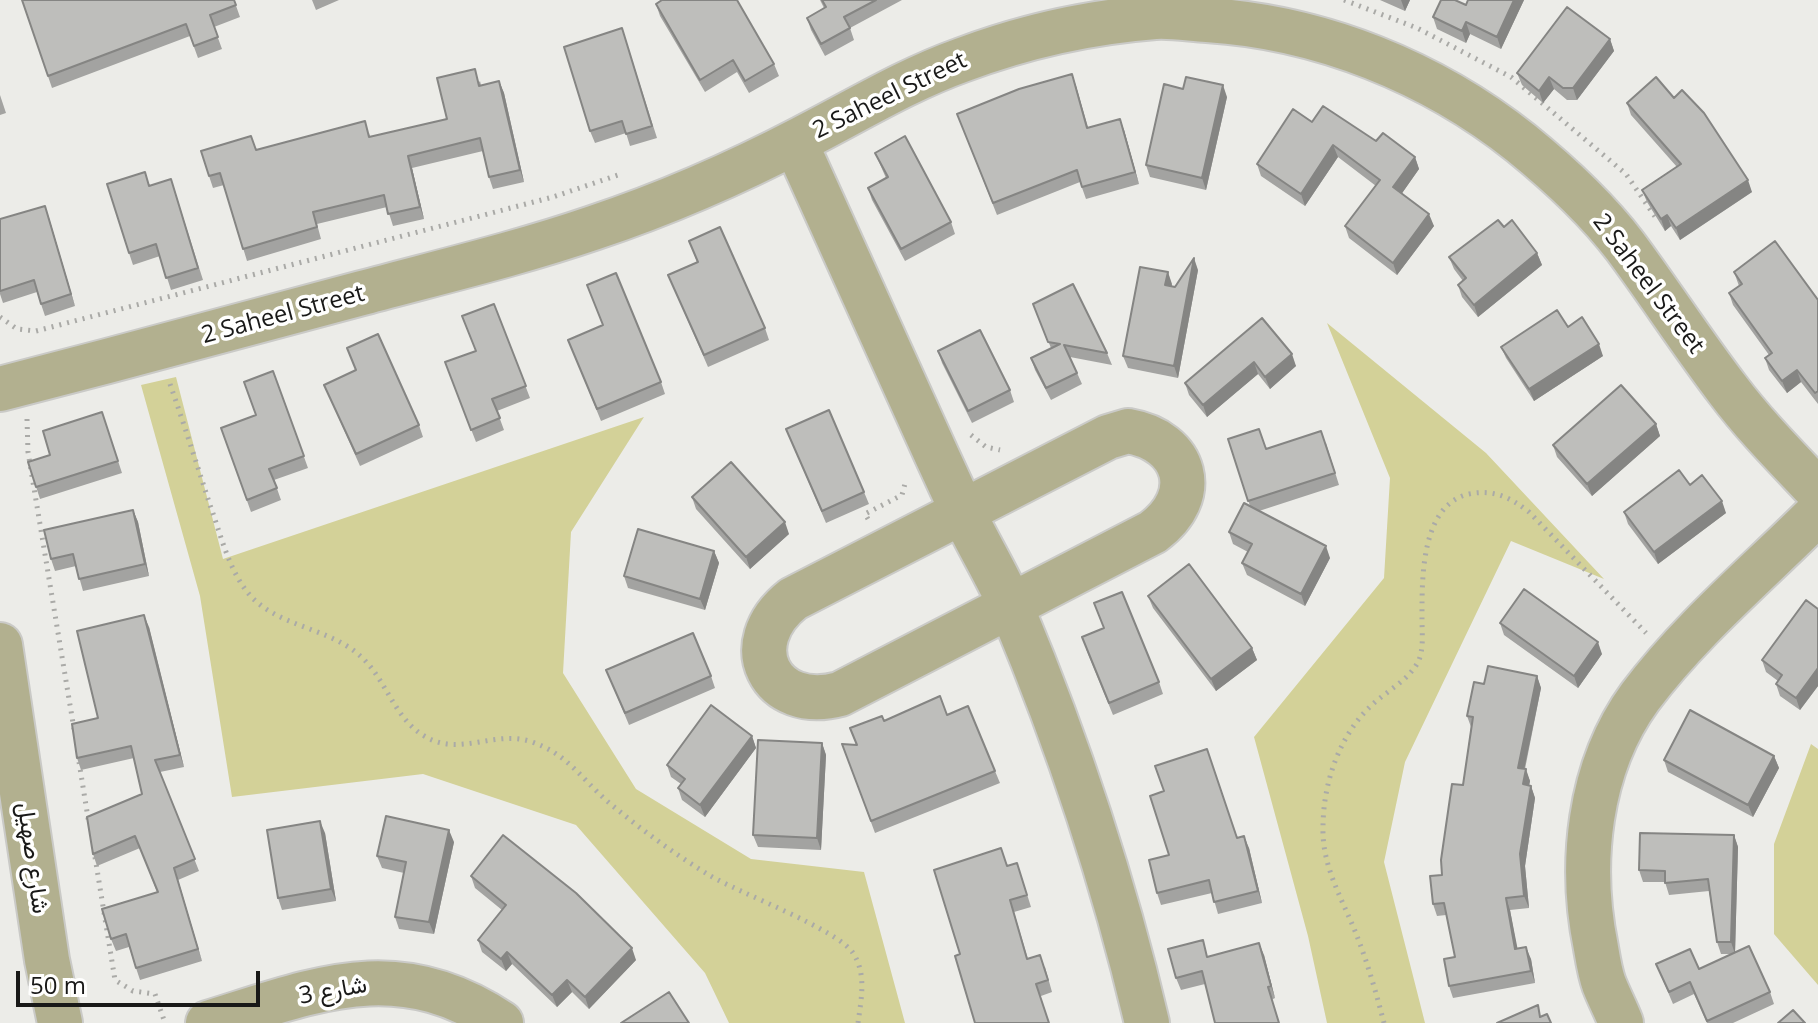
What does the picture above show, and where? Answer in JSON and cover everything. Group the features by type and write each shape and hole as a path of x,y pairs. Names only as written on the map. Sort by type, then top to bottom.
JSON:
{"street":[{"name":"2 Saheel Street","path":"14,402 159,349 508,255 597,227 684,193 795,142 895,89 961,60 1026,39 1094,25 1158,17 1232,22 1300,33 1378,58 1450,95 1520,142 1581,197 1621,242 1729,392 1818,491"},
{"path":"795,142 962,511 1010,606 1080,789 1111,887 1147,1023"},
{"path":"1128,431 1148,434 1166,445 1178,462 1183,482 1180,502 1169,520 1153,532 840,694 820,700 799,697 782,687 769,671 763,651 766,630 776,612 793,599 962,511 1108,437 1128,431"},
{"path":"1621,1023 1603,982 1588,910 1589,836 1595,800 1606,765 1639,699 1663,670 1818,513"},
{"name":"شارع صهيل","path":"0,645 47,960 60,1023"},
{"name":"3 شارع","path":"208,1023 314,991 362,982 410,985 456,998 501,1023"}],"path":[{"path":"0,317 17,329 36,331 553,197 627,172"},
{"path":"159,349 231,568 250,596 280,617 338,639 360,655 378,675 400,715 412,729 428,739 447,745 465,745 497,737 529,740 559,753 605,799 656,841 711,877 835,938 853,953 864,983 858,1023"},
{"path":"14,402 26,423 28,452 74,732"},
{"path":"886,550 865,514 902,495 907,477"},
{"path":"1384,1023 1355,933 1329,871 1322,830 1326,789 1339,749 1361,714 1411,674 1420,658 1422,573 1438,514 1459,496 1485,490 1510,498 1529,512 1651,639"},
{"path":"77,747 89,825"},
{"path":"95,856 115,980 133,991 155,994 165,1023"}],"shaded area":[{"path":"1327,323 1486,453 1604,579 1511,541 1405,762 1384,862 1425,1023 1327,1023 1308,936 1254,737 1384,578 1390,478"},
{"path":"176,377 223,559 644,417 571,532 563,673 636,789 751,859 864,872 905,1023 729,1023 705,973 576,825 423,774 232,797 200,596 141,385"},
{"path":"1811,744 1818,749 1818,985 1774,934 1774,844"}],"building":[{"path":"22,0 234,0 236,5 210,15 218,37 194,46 186,24 48,76"},
{"path":"662,0 737,0 774,64 745,81 733,60 700,80 656,4"},
{"path":"822,0 876,0 844,17 850,28 821,44 807,18 826,7"},
{"path":"1441,0 1455,0 1466,5 1468,0 1514,0 1497,37 1466,22 1462,31 1433,17"},
{"path":"1567,7 1610,39 1573,88 1563,88 1549,77 1539,91 1517,73"},
{"path":"622,28 652,126 626,134 622,121 590,131 564,47"},
{"path":"475,69 479,86 499,81 520,170 489,177 480,138 408,156 420,207 388,214 384,195 313,212 317,227 243,249 220,173 209,176 201,151 251,136 256,150 365,121 369,137 447,119 437,78"},
{"path":"1072,74 1087,128 1120,119 1135,172 1082,187 1077,170 993,203 957,114 1019,89"},
{"path":"1186,77 1223,85 1202,178 1146,165 1164,84 1183,89"},
{"path":"1656,77 1674,98 1682,90 1704,113 1748,180 1676,228 1667,215 1661,219 1642,190 1681,164 1627,103"},
{"path":"1323,106 1376,141 1383,133 1415,157 1393,187 1429,214 1393,263 1345,226 1380,180 1333,145 1301,194 1257,164 1293,109 1312,122"},
{"path":"905,136 951,222 901,249 868,188 888,177 875,153"},
{"path":"145,172 149,186 171,179 198,268 166,278 156,244 129,253 107,184"},
{"path":"45,206 71,294 41,304 34,280 0,291 0,219"},
{"path":"1498,220 1504,227 1512,220 1537,253 1474,305 1458,285 1466,278 1449,257"},
{"path":"720,227 765,328 704,355 668,275 698,262 689,241"},
{"path":"1775,241 1818,300 1818,391 1815,393 1797,370 1782,381 1765,358 1772,353 1729,293 1742,284 1734,272"},
{"path":"1194,258 1174,366 1123,356 1140,267 1168,272 1165,285 1175,287"},
{"path":"616,273 661,382 597,409 568,340 603,325 587,285"},
{"path":"1073,284 1107,353 1064,345 1077,373 1046,388 1031,358 1060,344 1048,342 1033,304"},
{"path":"494,304 526,386 492,399 500,418 471,430 445,362 476,351 462,316"},
{"path":"1557,310 1568,327 1582,317 1599,344 1529,389 1501,347"},
{"path":"1262,318 1292,354 1265,377 1254,362 1203,405 1185,383"},
{"path":"980,330 1010,390 968,411 938,351"},
{"path":"378,334 419,425 356,454 324,385 356,370 347,348"},
{"path":"273,371 304,456 269,469 277,488 247,500 221,428 256,415 244,382"},
{"path":"1621,385 1656,424 1587,484 1553,445"},
{"path":"829,410 864,492 822,511 786,429"},
{"path":"102,412 118,461 36,487 28,462 50,455 43,431"},
{"path":"1259,429 1266,449 1321,431 1335,473 1248,501 1228,439"},
{"path":"731,462 785,522 746,557 692,497"},
{"path":"1679,470 1690,485 1702,475 1722,501 1654,552 1624,512"},
{"path":"1244,503 1326,546 1301,594 1242,563 1252,544 1229,532"},
{"path":"133,510 145,564 79,579 73,554 51,559 44,530"},
{"path":"638,529 714,551 700,599 624,576"},
{"path":"1189,564 1252,648 1211,679 1148,596"},
{"path":"1524,589 1598,642 1574,676 1500,623"},
{"path":"1122,592 1159,682 1109,703 1082,637 1104,628 1094,603"},
{"path":"1806,600 1818,609 1818,668 1796,698 1776,684 1782,675 1762,660"},
{"path":"144,615 180,755 155,760 195,859 174,868 198,949 136,968 126,934 111,939 102,909 158,892 135,836 93,854 87,817 142,794 131,746 77,758 72,724 98,718 77,631"},
{"path":"693,633 711,676 625,713 606,670"},
{"path":"1488,666 1537,676 1518,768 1526,769 1523,784 1531,786 1520,854 1524,896 1506,898 1515,949 1526,947 1531,971 1449,986 1444,959 1455,957 1444,903 1433,904 1430,876 1442,875 1441,860 1452,784 1463,785 1473,717 1467,716 1474,682 1484,684"},
{"path":"940,696 947,715 968,706 995,771 871,821 842,744 857,745 850,728 882,716 884,721"},
{"path":"711,705 752,736 700,805 678,788 685,779 667,765"},
{"path":"1690,710 1774,756 1748,805 1664,760"},
{"path":"758,740 822,743 817,838 753,835"},
{"path":"1207,749 1237,838 1244,836 1258,891 1214,902 1209,880 1157,893 1149,860 1169,855 1150,796 1164,791 1155,766"},
{"path":"386,816 449,830 429,922 395,917 406,862 377,856"},
{"path":"320,821 331,889 278,898 267,830"},
{"path":"1640,833 1734,835 1731,942 1717,942 1708,879 1665,883 1665,871 1639,870"},
{"path":"503,835 576,893 632,948 585,997 567,980 552,995 507,952 501,959 478,940 506,905 471,876"},
{"path":"1001,848 1007,866 1017,863 1027,895 1010,900 1027,959 1040,955 1048,980 1036,984 1049,1023 975,1023 955,956 960,954 934,870"},
{"path":"1203,940 1207,957 1259,943 1279,1023 1215,1023 1202,971 1176,978 1168,949"},
{"path":"1749,946 1770,992 1707,1021 1690,982 1669,992 1656,964 1690,949 1699,969"},
{"path":"669,992 689,1023 621,1023"},
{"path":"1538,1005 1540,1017 1547,1014 1551,1023 1497,1023"},
{"path":"1793,1010 1805,1023 1778,1023"}]}
